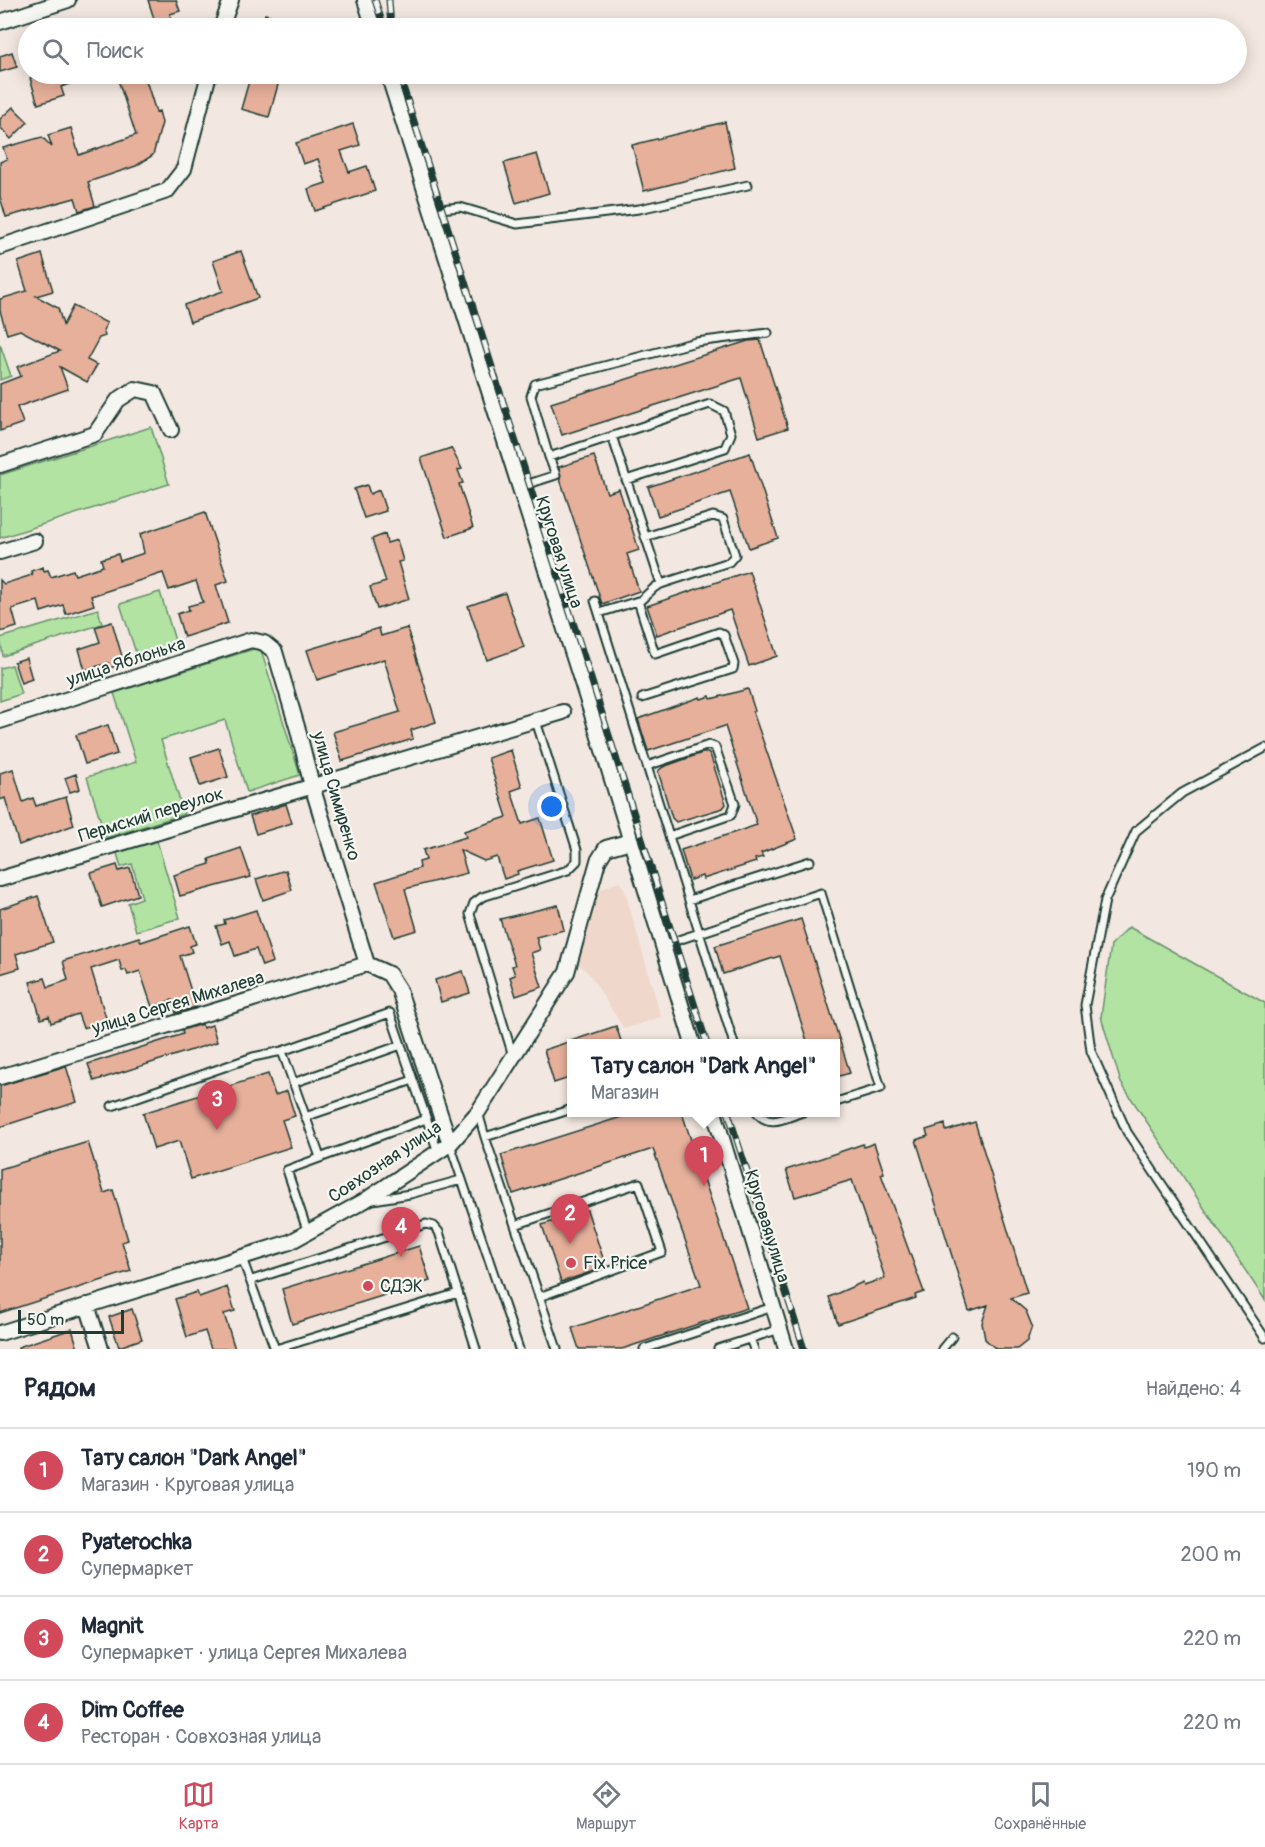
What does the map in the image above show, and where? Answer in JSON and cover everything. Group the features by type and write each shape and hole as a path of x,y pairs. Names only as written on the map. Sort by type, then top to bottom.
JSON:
{"street":[{"path":"0,22 68,0"},
{"path":"225,18 231,0"},
{"path":"365,0 371,18"},
{"path":"0,247 134,204 167,191 184,169 206,84"},
{"name":"Круговая улица","path":"391,84 691,1039"},
{"path":"0,465 95,434 118,400 135,389 154,393 171,430"},
{"path":"0,552 35,541"},
{"name":"улица Яблонька","path":"0,722 251,640 264,642"},
{"name":"улица Симиренко","path":"264,642 275,652 312,786 367,964"},
{"name":"Пермский переулок","path":"0,879 563,712"},
{"name":"Совхозная улица","path":"0,1333 290,1242 364,1201 444,1148 478,1112 567,972 598,861 606,848 631,841"},
{"path":"367,964 389,975 399,990 444,1148"},
{"name":"улица Сергея Михалева","path":"0,1077 367,964"},
{"name":"Круговая улица","path":"715,1117 786,1349"},
{"path":"87,1305 101,1349"}],"lane":[{"path":"430,210 460,207 517,224 639,209 748,185"},
{"path":"519,487 556,475 531,396 535,384 696,342 768,333"},
{"path":"549,457 710,404 724,411 731,434 725,448 626,480"},
{"path":"612,436 661,584"},
{"path":"599,613 638,601 661,584 729,562 735,555 723,519 713,516 645,537"},
{"path":"595,601 732,1039"},
{"path":"638,601 655,654 719,632 724,635 734,664 733,669 642,698"},
{"path":"514,1058 470,914 474,903 482,897 568,870 577,861 577,850 536,721"},
{"path":"647,766 710,745 718,752 735,804 731,815 669,836"},
{"path":"1265,748 1182,793 1136,831 1104,900 1085,1005 1090,1051 1127,1132 1265,1338"},
{"path":"689,900 810,861"},
{"path":"663,945 821,893 881,1088 840,1101"},
{"path":"112,1106 390,1013 426,1119 461,1180 519,1349"},
{"path":"293,1083 400,1045"},
{"path":"282,1051 320,1157"},
{"path":"306,1117 413,1080"},
{"path":"485,1137 567,1111"},
{"path":"478,1112 557,1349"},
{"path":"760,1117 773,1122 790,1117"},
{"path":"308,1233 287,1170 426,1119"},
{"path":"364,1201 410,1194 461,1180"},
{"path":"515,1225 639,1183 662,1252 539,1297"},
{"path":"252,1280 426,1224 434,1226 439,1232 476,1349"},
{"path":"242,1258 276,1349 458,1293"},
{"path":"644,1349 773,1306"},
{"path":"718,1349 780,1329"},
{"path":"942,1349 952,1337"},
{"path":"750,1339 753,1349"}],"shaded area":[{"path":"619,882 624,888 661,1017 624,1029 589,974 578,963 601,889"}],"green space":[{"path":"0,344 11,376 0,380"},
{"path":"151,427 169,484 0,538 0,475"},
{"path":"160,592 177,647 138,659 120,604"},
{"path":"98,609 102,624 3,656 0,638"},
{"path":"260,647 300,775 247,792 225,720 161,740 184,814 106,838 87,777 136,762 114,693"},
{"path":"12,665 21,694 0,701 0,668"},
{"path":"156,838 180,918 136,931 128,903 142,898 132,864 121,867 116,850"},
{"path":"1129,927 1265,1003 1265,1300 1121,1083 1101,1017 1111,945"}],"building":[{"path":"148,0 176,0 180,11 170,14 171,18 154,18"},
{"path":"265,14 280,18 264,18"},
{"path":"12,52 17,67 0,72 0,56"},
{"path":"32,84 69,84 61,87 64,96 38,104"},
{"path":"119,84 147,84 162,123 153,155 136,166 88,182 95,206 79,211 75,198 6,217 0,197 0,162 7,159 3,148 42,137 52,147 48,135 71,128 79,155 136,135"},
{"path":"248,84 278,84 269,117 241,109"},
{"path":"13,107 28,122 11,139 0,127 0,119"},
{"path":"725,122 735,168 644,191 632,145"},
{"path":"353,124 360,145 341,151 349,172 367,166 375,191 315,211 308,189 326,183 318,159 303,164 296,143"},
{"path":"537,154 549,193 516,203 504,163"},
{"path":"241,251 258,298 190,322 184,305 223,291 213,261"},
{"path":"42,254 53,291 36,296 58,308 63,325 73,306 107,323 103,330 105,336 99,338 87,360 97,365 87,382 60,367 68,389 17,407 23,423 0,431 0,384 21,376 17,367 60,351 20,330 7,334 0,311 0,299 27,291 18,262"},
{"path":"760,340 788,428 759,437 741,378 562,435 551,403 748,341"},
{"path":"451,448 462,469 458,470 463,483 459,484 473,528 447,537 421,458"},
{"path":"750,453 778,538 749,548 730,492 658,516 648,487"},
{"path":"594,456 607,493 619,489 639,550 627,554 639,591 602,604 560,479 559,467"},
{"path":"367,485 370,494 379,490 386,511 364,518 354,489"},
{"path":"205,512 228,581 216,585 228,623 184,637 177,614 189,610 188,606 203,602 196,581 169,590 163,573 91,596 94,605 66,614 63,605 41,612 38,601 12,609 17,627 0,632 0,580 4,584 32,575 31,571 43,567 44,571 48,570 51,577 73,570 75,575 103,566 101,559 118,554 120,561 144,553 140,534"},
{"path":"385,534 387,543 397,540 403,561 398,562 409,599 377,609 370,587 386,582 372,539"},
{"path":"749,571 777,656 749,666 730,610 657,635 647,606"},
{"path":"505,593 524,647 487,660 468,606"},
{"path":"112,622 124,663 110,668 108,663 85,670 79,649 100,642 95,627"},
{"path":"379,628 381,636 407,628 436,722 411,730 413,739 342,761 333,732 400,712 384,659 317,680 307,650"},
{"path":"26,658 32,679 21,683 14,662"},
{"path":"748,689 755,711 753,712 797,839 761,853 763,857 755,859 756,862 703,879 702,876 690,880 681,850 757,825 725,726 648,751 638,719 700,697 701,699 710,696 711,699"},
{"path":"108,725 117,754 85,764 76,735"},
{"path":"219,748 228,777 200,786 191,757"},
{"path":"511,750 522,787 511,791 522,824 540,818 553,860 517,871 518,874 504,879 497,857 484,861 460,850 467,873 405,889 417,930 394,937 376,882 420,868 419,862 426,860 423,850 466,837 464,831 507,817 488,758"},
{"path":"702,753 709,753 711,757 726,804 723,808 676,822 672,818 658,771 663,767"},
{"path":"13,769 23,802 33,798 36,806 66,797 74,825 19,845 5,798 0,800 0,773"},
{"path":"76,774 80,789 70,792 65,778"},
{"path":"286,804 292,823 256,834 250,816"},
{"path":"241,848 251,877 180,896 174,875 210,864 209,859"},
{"path":"117,865 119,871 130,868 138,895 102,907 91,873"},
{"path":"286,870 292,890 263,900 256,879"},
{"path":"38,896 53,942 16,954 20,968 0,974 0,909"},
{"path":"558,905 564,930 536,937 540,950 531,953 542,987 516,996 510,977 515,975 512,966 515,965 500,919"},
{"path":"256,910 273,962 262,966 256,949 235,956 230,941 222,944 216,926 225,924 224,920"},
{"path":"801,919 839,1039 806,1039 780,956 723,974 715,946"},
{"path":"190,926 196,944 190,946 192,952 180,956 196,1007 176,1013 172,1000 152,1007 140,971 128,975 126,970 122,971 119,960 91,969 107,1021 83,1028 78,1014 51,1023 49,1016 41,1019 30,982 45,978 48,987 68,980 63,961 139,937 141,942"},
{"path":"463,971 470,993 441,1002 435,980"},
{"path":"202,1024 203,1028 212,1025 217,1042 94,1081 88,1064 183,1034 182,1030"},
{"path":"616,1026 620,1039 577,1039"},
{"path":"567,1042 567,1079 554,1083 544,1050"},
{"path":"840,1042 850,1073 840,1076"},
{"path":"66,1066 77,1102 0,1127 0,1086"},
{"path":"268,1074 275,1095 287,1091 295,1116 282,1120 291,1147 191,1179 179,1141 154,1149 143,1113"},
{"path":"621,1117 683,1117 747,1308 622,1349 579,1349 572,1328 701,1285 653,1149 513,1194 501,1155"},
{"path":"975,1122 1027,1293 1011,1298 1026,1311 1032,1326 1027,1341 1017,1349 996,1349 985,1339 982,1323 988,1305 969,1311 916,1140 928,1136 926,1130 945,1124 946,1131"},
{"path":"88,1142 104,1193 113,1190 128,1240 122,1242 131,1271 0,1313 0,1169"},
{"path":"874,1143 884,1173 881,1174 924,1292 915,1295 916,1298 838,1324 829,1297 863,1282 864,1285 885,1278 852,1180 795,1197 786,1170 863,1144 864,1147"},
{"path":"587,1210 606,1267 561,1282 542,1225"},
{"path":"419,1246 430,1281 292,1324 282,1289"},
{"path":"227,1287 235,1311 224,1314 235,1349 211,1349 205,1331 187,1337 175,1299 197,1292 199,1297"},
{"path":"132,1309 142,1339 119,1347 109,1317"},
{"path":"72,1329 78,1349 18,1349 18,1347"}],"railway":[{"path":"375,0 381,18"},
{"path":"389,0 390,18"},
{"path":"402,84 705,1039"},
{"path":"730,1117 804,1349"}],"place":[{"name":"Magnit","path":"217,1130"},
{"name":"Тату салон \"Dark Angel\"","path":"704,1186"},
{"name":"Pyaterochka","path":"570,1244"},
{"name":"Dim Coffee","path":"401,1257"},
{"name":"Fix Price","path":"571,1263"},
{"name":"СДЭК","path":"368,1286"}]}
